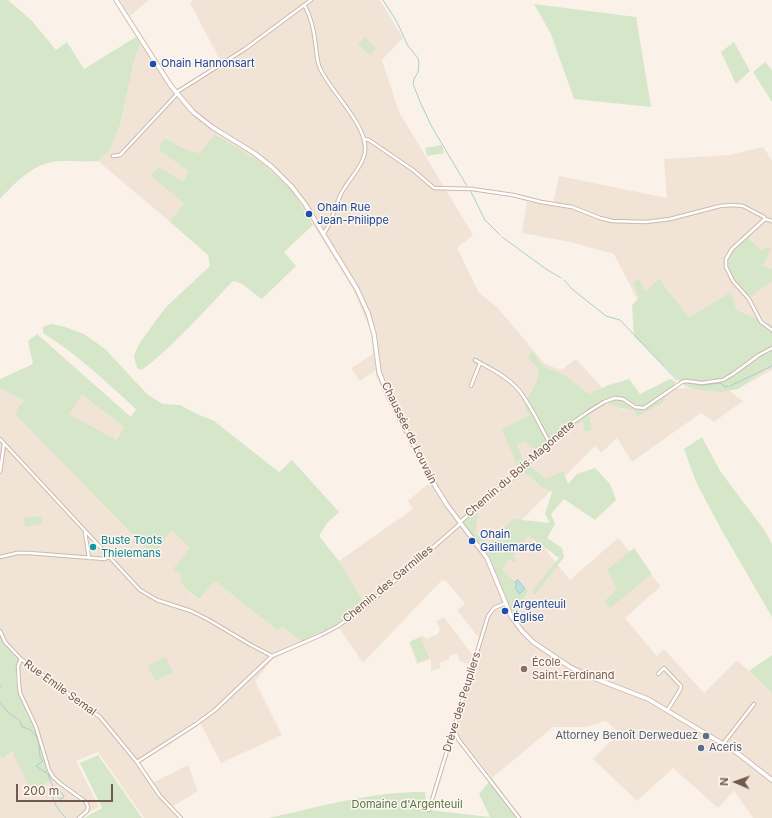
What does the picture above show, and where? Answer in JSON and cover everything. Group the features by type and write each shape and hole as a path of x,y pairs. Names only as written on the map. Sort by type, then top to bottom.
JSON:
{"main road":[{"name":"Chaussée de Louvain","path":"116,0 160,70 177,93 200,119 254,153 281,175 305,204 357,289 368,313 374,334 379,372 434,484 487,558 511,616 522,631 533,642 580,672 636,694 723,744 740,755 772,780"}],"street":[{"path":"113,156 120,155 177,93 245,49 305,6 311,0"},
{"path":"305,6 315,36 318,66 347,107 366,145 366,151 360,166 342,192 328,228 323,234"},
{"path":"364,139 369,140 413,170 434,188 472,188 513,195 541,202 572,207 612,222 646,222 670,219 720,206 733,205 743,206 764,217 765,219 772,220"},
{"path":"765,219 732,249 726,259 726,267 733,281 749,300 761,322 772,330"},
{"name":"Chemin du Bois Magonette","path":"460,522 521,471 549,442 571,424 608,400 618,398 623,399 635,407 644,408 682,382 702,383 723,380 759,355 772,348"},
{"path":"475,360 503,376 515,386 522,395 549,442"},
{"path":"471,386 480,363"},
{"path":"0,439 134,585 148,595 166,604 195,613 272,656"},
{"path":"0,472 4,444"},
{"name":"Chemin des Garmilles","path":"137,762 215,710 272,656 338,626 366,606 460,522"},
{"path":"85,531 89,558"},
{"path":"0,557 17,553 29,553 105,560 109,557"},
{"name":"Drève des Peupliers","path":"429,810 489,614 495,607 506,603"},
{"name":"Rue Emile Semal","path":"0,631 5,642 21,659 100,717 137,762 160,796 181,818"},
{"path":"551,661 553,655"},
{"path":"21,659 18,666 20,693 36,727 49,770 61,784 87,804 87,811 79,818"},
{"path":"658,674 664,668 681,686 667,711"},
{"path":"723,744 754,704"},
{"path":"454,728 458,739 519,818"}],"shaded area":[{"path":"120,0 149,0 130,16"},
{"path":"193,0 380,0 403,38 382,60 399,112 473,235 457,248 479,293 497,307 545,364 561,370 576,359 621,409 641,408 675,389 720,384 743,401 714,422 701,413 632,462 617,438 601,453 595,446 522,520 570,580 618,538 661,586 625,618 657,656 664,649 704,693 737,660 772,693 772,818 753,818 734,791 718,808 673,768 637,801 593,759 619,733 606,721 585,727 553,727 492,778 454,730 473,664 464,663 459,660 457,653 449,656 450,659 439,663 441,668 431,671 431,659 417,664 409,642 421,636 424,636 426,639 438,634 440,629 436,621 444,617 474,657 483,631 478,637 457,610 465,604 446,581 442,580 363,663 339,628 365,604 339,561 413,509 408,501 429,483 386,398 376,376 376,370 360,381 351,368 373,354 372,334 353,289 293,192 215,134 200,153 192,152 179,147 165,138 159,150 188,171 184,182 159,167 184,203 170,222 98,161 110,150 120,125 133,66 139,46 143,39 175,90 221,62 190,3"},
{"path":"763,147 772,160 772,370 738,389 720,383 651,326 614,254 570,242 522,233 527,202 553,203 559,176 667,198 664,159 730,155"},
{"path":"0,388 24,401 19,406 154,556 171,530 190,548 181,583 188,589 191,595 200,599 215,581 278,631 282,626 303,644 272,660 255,681 282,735 221,763 198,719 138,760 153,783 188,765 198,791 170,808 179,818 144,818 98,752 76,761 99,807 78,818 0,818 0,756 1,759 12,750 48,771 38,735 19,694 17,684 17,666 19,660 11,652 0,635"},
{"path":"82,395 124,427 115,440 68,414"}],"green space":[{"path":"0,0 8,0 32,21 56,50 67,42 84,69 136,37 140,43 133,66 120,125 110,150 98,161 61,161 42,165 20,179 0,199"},
{"path":"534,4 636,17 651,107 574,99 551,34"},
{"path":"365,37 376,49 370,55 358,44"},
{"path":"734,42 750,71 736,84 721,52"},
{"path":"765,62 772,70 772,102 753,72"},
{"path":"215,134 260,162 293,192 313,225 284,252 296,266 262,299 244,286 233,281 178,338 142,370 137,368 134,356 139,344 165,308 210,266 208,255 170,222 184,203 151,176 159,167 184,182 188,171 159,150 160,144 165,138 186,149 200,153"},
{"path":"442,145 444,153 427,156 425,148"},
{"path":"748,237 761,251 772,244 768,247 771,250 763,265 772,269 772,281 753,295 748,295 736,281 729,270 728,264 732,252"},
{"path":"640,279 645,292 659,279 689,318 731,292 736,310 772,325 772,365 738,389 721,392 700,390 685,386 634,336 632,305 639,298 633,282"},
{"path":"51,324 62,326 84,334 105,349 148,395 163,404 180,405 214,421 279,472 292,460 339,512 327,523 319,536 339,561 365,604 337,624 301,642 282,626 278,631 215,581 200,599 192,594 181,583 181,575 173,569 190,548 171,530 154,556 15,414 19,406 24,401 0,388 0,379 33,364 28,341 37,334 131,417 136,409 79,359 43,333 43,327","holes":["82,395 124,427 116,440 69,414"]},
{"path":"532,351 544,367 563,374 589,394 609,385 629,379 640,394 670,379 676,382 662,403 637,417 635,410 621,408 607,403 589,415 592,430 584,432 583,420 535,450 524,441 517,444 523,460 546,479 563,471 568,484 577,474 595,468 610,484 616,500 595,520 564,499 551,514 555,524 547,538 562,548 564,557 535,595 532,591 559,558 528,535 513,556 516,560 514,563 509,559 502,570 515,582 518,579 528,591 514,615 487,550 474,540 457,523 471,507 478,514 475,533 489,543 513,519 550,523 545,514 552,492 542,487 518,467 502,429 530,415 524,406 537,381 539,371 528,357"},
{"path":"702,437 720,471 765,531 772,544 772,617 721,529 696,482 684,449"},
{"path":"41,516 42,524 25,527 24,518"},
{"path":"634,548 652,574 610,608 604,602 617,588 607,570"},
{"path":"0,635 11,652 19,660 16,675 18,691 35,728 52,778 32,793 12,751 2,759 0,756"},
{"path":"421,637 429,658 418,662 410,642"},
{"path":"772,655 772,693 749,671"},
{"path":"165,657 173,672 156,681 148,666"},
{"path":"98,755 142,818 84,818 102,808 80,763"},
{"name":"Domaine d'Argenteuil","path":"492,778 520,818 268,818 366,797 405,792 425,792 428,810 490,817 479,794"}],"water":[{"path":"518,580 525,589 519,594 515,587 517,584 515,582"}],"waterway":[{"path":"383,0 397,22 408,46 418,58 418,72 413,84 421,104 432,127 467,186"},
{"path":"470,190 485,220 500,235"},
{"path":"502,237 561,278"},
{"path":"564,280 572,289 606,316 620,320 677,380"},
{"path":"730,386 772,366"},
{"path":"688,383 702,385 720,383 726,387 728,386"},
{"path":"0,703 9,713 19,720 22,727 32,731 35,734 38,742 40,758 43,761 36,766 48,774 53,787 62,793 64,797 60,799 53,794 53,800 66,818"}],"place":[{"name":"Ohain Hannonsart","path":"153,64"},
{"name":"Ohain Rue Jean-Philippe","path":"309,214"},
{"name":"Ohain Gaillemarde","path":"472,541"},
{"name":"Buste Toots Thielemans","path":"93,547"},
{"name":"Argenteuil Église","path":"505,611"},
{"name":"École Saint-Ferdinand","path":"524,669"},
{"name":"Attorney Benoît Derweduez","path":"706,736"},
{"name":"Aceris","path":"701,748"}]}
